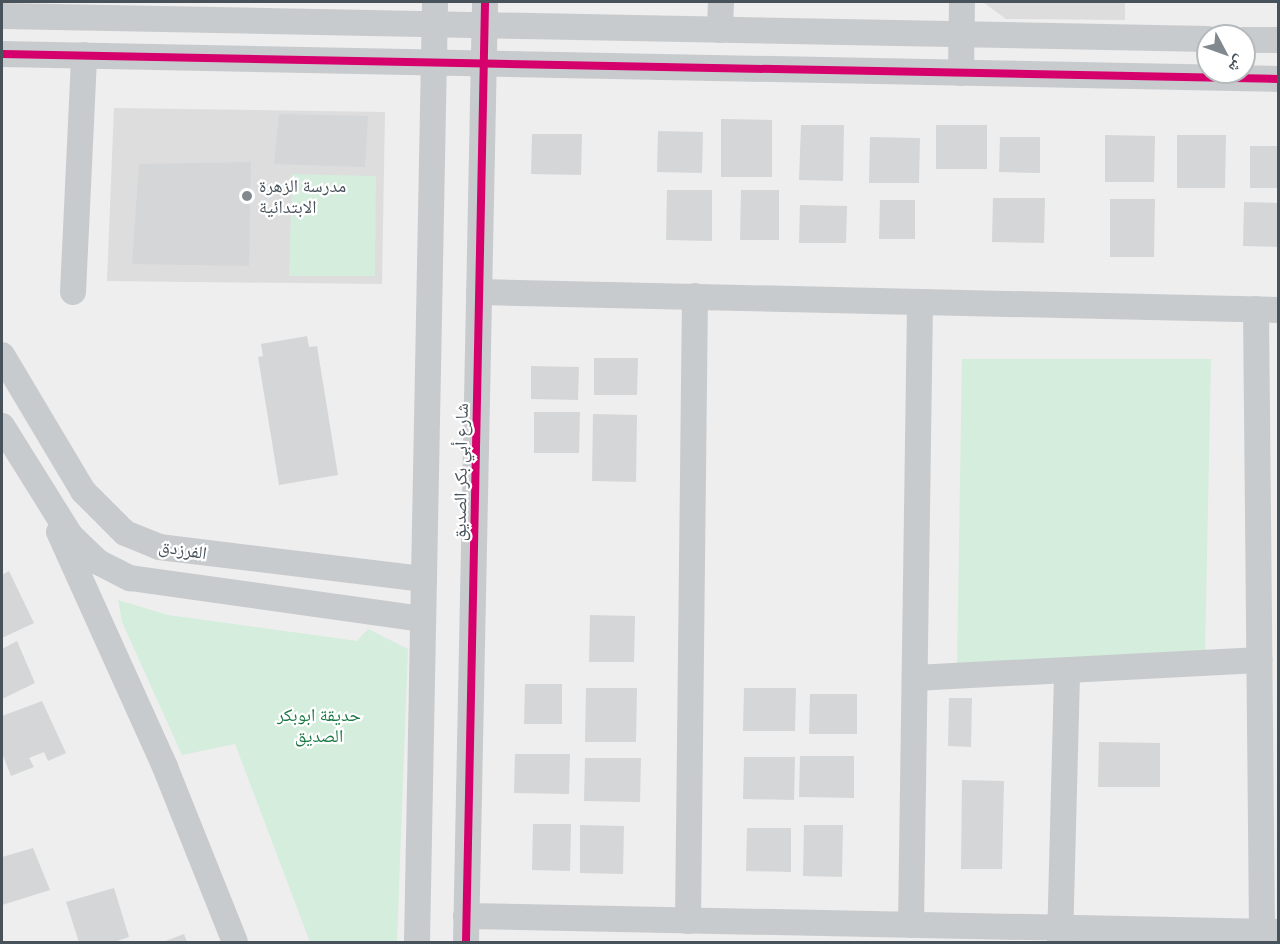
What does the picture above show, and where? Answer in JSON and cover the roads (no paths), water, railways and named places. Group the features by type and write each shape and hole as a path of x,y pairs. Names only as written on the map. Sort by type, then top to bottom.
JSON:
{"street":[{"path":"720,30 721,2"},
{"path":"962,2 962,73"},
{"name":"شارع أبي بكر الصديق","path":"417,942 434,13"},
{"path":"2,16 484,13 720,30 1196,39"},
{"name":"شارع أبي بكر الصديق","path":"466,942 484,13"},
{"path":"1256,40 1278,40"},
{"path":"2,54 1278,79"},
{"path":"72,292 84,56"},
{"path":"466,916 911,925 1060,935 1270,932 1260,660 1267,310 479,292"},
{"path":"688,921 695,296"},
{"path":"911,925 920,302"},
{"name":"الفرزدق","path":"2,355 83,491 125,533 159,547 424,579"},
{"name":"الفرزدق","path":"2,426 42,494 70,535 98,562 130,578 423,619"},
{"name":"الفرزدق","path":"42,494 165,767 235,942"},
{"path":"915,678 1260,660"},
{"path":"1060,935 1067,670"}],"place":[{"name":"مدرسة الزهرة الابتدائية","path":"247,196"}],"park label":[{"name":"حديقة ابوبكر الصديق","path":"319,725"}]}
